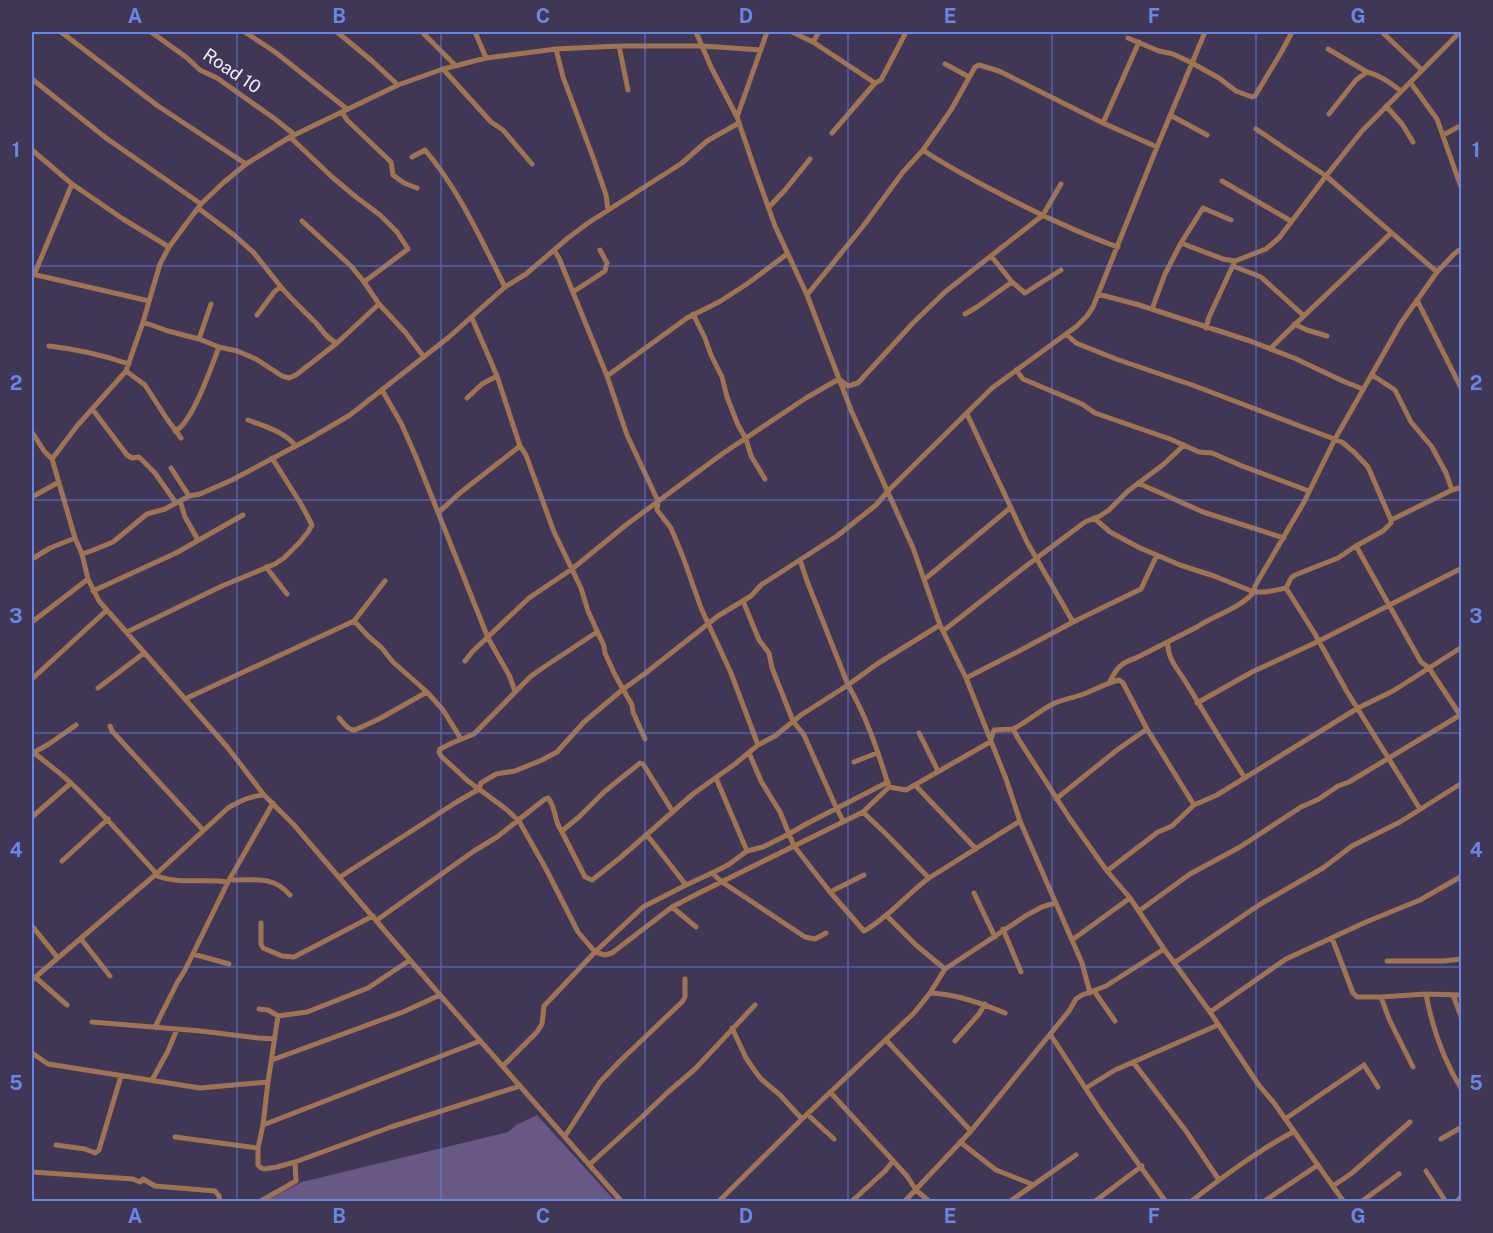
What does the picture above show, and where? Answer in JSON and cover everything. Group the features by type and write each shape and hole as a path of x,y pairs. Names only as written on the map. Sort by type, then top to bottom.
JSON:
{"street":[{"path":"61,32 158,106 246,164"},
{"name":"Road 10","path":"151,32 200,70 218,78 275,118 356,197 380,215 397,232 408,249 364,282"},
{"path":"245,32 275,52 345,110 347,120 391,162 393,175 417,188"},
{"path":"338,32 398,85"},
{"path":"422,32 455,65"},
{"path":"475,32 486,58"},
{"path":"696,32 738,120 775,226 807,295 851,410 909,538 942,628 966,678 1020,821 1082,963 1092,992 1115,1021"},
{"path":"82,554 113,542 142,517 232,480 350,415 472,318 505,287 526,274 581,228 682,162 707,141 738,120 767,32"},
{"path":"792,32 813,42 875,83"},
{"path":"813,42 819,32"},
{"path":"832,133 875,83 881,80 905,34 903,32"},
{"path":"340,876 479,789 481,783 496,774 514,771 557,752 589,717 718,616 751,596 761,585 859,520 992,388 1077,326 1087,316 1098,294 1205,32"},
{"path":"1128,38 1192,63 1219,78 1236,91 1252,97 1255,96 1292,32"},
{"path":"1382,32 1422,70"},
{"path":"1206,327 1234,263 1273,245 1362,131 1460,32"},
{"path":"1103,123 1138,42"},
{"path":"619,46 628,90"},
{"path":"52,459 77,426 126,371 160,264 169,246 200,206 246,164 292,136 398,85 455,65 486,58 556,48 619,46 703,46 760,50"},
{"path":"556,48 563,77 606,195 608,210"},
{"path":"1328,49 1401,91"},
{"path":"945,64 969,77"},
{"path":"807,295 922,150 951,110 975,67 979,65 999,71 1157,147"},
{"path":"443,69 491,122 503,130 532,164"},
{"path":"1329,114 1356,80 1367,72"},
{"path":"32,79 120,148 200,206 234,235 254,253 293,302 333,344"},
{"path":"1410,82 1437,119 1461,190"},
{"path":"1386,106 1402,124 1413,142"},
{"path":"1170,115 1207,135"},
{"path":"1443,135 1461,125"},
{"path":"1256,129 1326,176 1437,272"},
{"path":"32,150 72,184 123,219 169,246"},
{"path":"412,157 425,150 448,179 478,231 505,287"},
{"path":"922,150 948,167 1043,215 1118,247"},
{"path":"769,207 810,159"},
{"path":"1222,181 1291,221"},
{"path":"72,184 33,275 149,301"},
{"path":"839,379 848,387 858,383 945,292 1043,215 1061,184"},
{"path":"1152,309 1180,243 1203,208 1231,220"},
{"path":"302,221 345,260 424,357"},
{"path":"1270,349 1391,233"},
{"path":"1180,243 1234,263 1261,277 1303,315"},
{"path":"1109,683 1115,669 1128,661 1248,600 1384,352 1437,272 1461,248"},
{"path":"555,249 607,376 627,435 658,501 657,510 671,528 758,745"},
{"path":"573,292 605,271 607,263 600,250"},
{"path":"607,376 693,314 719,302 787,254"},
{"path":"992,257 1025,294 1061,270"},
{"path":"965,314 1012,282"},
{"path":"257,315 275,291 281,287"},
{"path":"1098,294 1250,341 1363,389"},
{"path":"1417,300 1461,386"},
{"path":"199,339 211,304"},
{"path":"143,322 237,351 289,378 296,375 379,304"},
{"path":"693,314 722,377 727,397 751,456 765,479"},
{"path":"472,318 497,376 520,446 526,455 554,532 581,588 597,632 622,690 632,705 645,739"},
{"path":"1294,324 1327,336"},
{"path":"1066,334 1070,339 1086,347 1342,442 1368,467 1391,520"},
{"path":"50,346 73,348 129,364"},
{"path":"175,431 184,424 200,394 219,347"},
{"path":"1016,370 1023,379 1082,404 1095,413 1199,452 1212,453 1309,491"},
{"path":"126,371 145,386 182,438"},
{"path":"1372,375 1395,390 1411,422 1432,447 1452,490"},
{"path":"467,398 482,384 497,376"},
{"path":"465,661 529,598 572,569 613,535 722,454 806,398 839,379"},
{"path":"382,390 401,423 439,512 488,638 516,691"},
{"path":"93,410 128,455 132,458 139,458 155,473 178,502 198,540"},
{"path":"967,414 1027,542 1073,622"},
{"path":"248,420 279,432 296,446"},
{"path":"32,432 34,442 52,459 88,579 106,610 228,748 264,795 340,876 440,995 622,1202"},
{"path":"261,923 263,948 282,956 294,957 375,918 519,821 548,798 552,802 558,826 585,877 592,879 693,794 758,745 775,736 818,703 877,664 942,628 1085,522 1109,510 1184,445"},
{"path":"439,512 520,446"},
{"path":"127,632 284,558 308,532 312,525 272,458"},
{"path":"171,468 189,496"},
{"path":"32,497 59,482"},
{"path":"1138,483 1203,512 1284,538"},
{"path":"1094,518 1110,532 1180,566 1215,576 1254,592 1266,592 1286,588 1295,575 1338,558 1383,531 1391,520 1461,487"},
{"path":"925,579 1010,508"},
{"path":"93,591 176,553 243,515"},
{"path":"32,559 50,548 75,538"},
{"path":"1139,911 1190,874 1240,847 1302,807 1461,716 1429,668 1421,662 1356,546"},
{"path":"966,678 1141,589 1157,555"},
{"path":"800,560 848,685 871,730 889,785"},
{"path":"266,567 287,594"},
{"path":"1197,703 1260,668 1319,641 1461,568"},
{"path":"32,622 88,579"},
{"path":"185,699 354,621 385,581"},
{"path":"1286,588 1420,809"},
{"path":"743,601 759,640 769,653 772,668 793,721 804,735 843,821"},
{"path":"32,680 106,610"},
{"path":"354,621 393,662 427,692 443,710 461,739"},
{"path":"597,632 541,669 474,734 440,749 439,754 519,821 578,932 595,952 605,955 612,953 672,907 863,812 889,785"},
{"path":"1168,642 1167,647 1173,662 1245,778"},
{"path":"1107,871 1158,832 1172,826 1194,805 1217,795 1358,708 1393,691 1461,647"},
{"path":"98,688 144,652"},
{"path":"502,1066 537,1032 542,1024 544,1006 595,952 643,907 728,866 747,851 763,847 889,785 906,790 990,742 994,730 1013,729 1053,704 1119,680 1123,683 1147,729 1194,805"},
{"path":"339,718 346,727 355,730 380,719 427,692"},
{"path":"76,725 49,744 32,752 71,783 108,819 155,874 165,879 186,882 260,879 282,887 290,895"},
{"path":"110,726 148,772 203,830"},
{"path":"1013,729 1056,799 1107,871 1130,898 1258,1084 1344,1202"},
{"path":"1056,799 1123,745 1147,729"},
{"path":"919,733 938,771"},
{"path":"749,753 761,781 780,812 794,846 864,931 887,916 929,878 1020,821"},
{"path":"854,762 877,753"},
{"path":"561,830 567,828 604,792 640,763 644,764 673,812"},
{"path":"716,778 747,851"},
{"path":"32,818 71,783"},
{"path":"1174,963 1259,905 1323,868 1352,846 1400,822 1461,783"},
{"path":"915,785 976,849"},
{"path":"67,1005 33,978 81,939 228,808 254,795 264,795"},
{"path":"155,1027 229,880 273,803"},
{"path":"863,812 929,878"},
{"path":"62,861 108,819"},
{"path":"647,835 686,885"},
{"path":"712,873 805,938 815,939 826,933"},
{"path":"830,892 864,875"},
{"path":"1210,1012 1286,959 1420,900 1461,876"},
{"path":"974,893 995,937"},
{"path":"1072,940 1130,898"},
{"path":"718,1202 914,1013 945,969 995,937 1003,929 1042,907 1055,903"},
{"path":"672,907 696,927"},
{"path":"887,916 917,946 945,969"},
{"path":"32,926 58,958"},
{"path":"1003,929 1021,972"},
{"path":"1332,938 1355,996 1360,998 1426,994 1461,995"},
{"path":"81,939 110,976"},
{"path":"904,1202 971,1131 1077,999 1106,986 1164,949"},
{"path":"193,954 229,964"},
{"path":"1387,961 1461,959"},
{"path":"259,1009 268,1010 278,1016 307,1012 368,988 411,960"},
{"path":"565,1136 600,1082 686,997 685,979"},
{"path":"930,993 962,997 1005,1013"},
{"path":"1426,994 1444,1057 1461,1090"},
{"path":"272,1060 403,1012 440,995"},
{"path":"1453,995 1461,1019"},
{"path":"1381,997 1389,1019 1413,1067"},
{"path":"955,1041 985,1004"},
{"path":"590,1164 695,1068 755,1005"},
{"path":"278,1016 258,1148 258,1165 264,1169 295,1162 391,1127 520,1086"},
{"path":"92,1022 275,1039"},
{"path":"1086,1088 1115,1070 1218,1025"},
{"path":"732,1028 746,1058 761,1079 802,1119"},
{"path":"152,1080 177,1029"},
{"path":"1050,1034 1101,1112 1166,1202"},
{"path":"886,1040 971,1131"},
{"path":"263,1125 480,1041"},
{"path":"32,1053 48,1064 200,1088 268,1082"},
{"path":"1133,1062 1219,1180"},
{"path":"1285,1119 1364,1065 1378,1087"},
{"path":"56,1145 85,1149 95,1153 99,1150 121,1076"},
{"path":"830,1092 907,1176 916,1190 930,1202"},
{"path":"807,1114 834,1139"},
{"path":"1334,1186 1410,1122"},
{"path":"1441,1138 1461,1127"},
{"path":"1190,1202 1219,1180 1293,1132"},
{"path":"175,1137 258,1148"},
{"path":"960,1142 996,1170 1034,1185"},
{"path":"1009,1202 1076,1155"},
{"path":"851,1202 893,1161"},
{"path":"258,1202 296,1181 295,1162"},
{"path":"1263,1202 1318,1164"},
{"path":"1094,1202 1142,1166"},
{"path":"1426,1171 1446,1202"},
{"path":"32,1172 133,1179 140,1182 143,1179 155,1186 215,1191 220,1202"},
{"path":"1361,1202 1399,1174"},
{"path":"1456,1202 1461,1196"}],"shaded area":[{"path":"537,1115 615,1201 264,1202 302,1182 508,1132 516,1125"}]}
